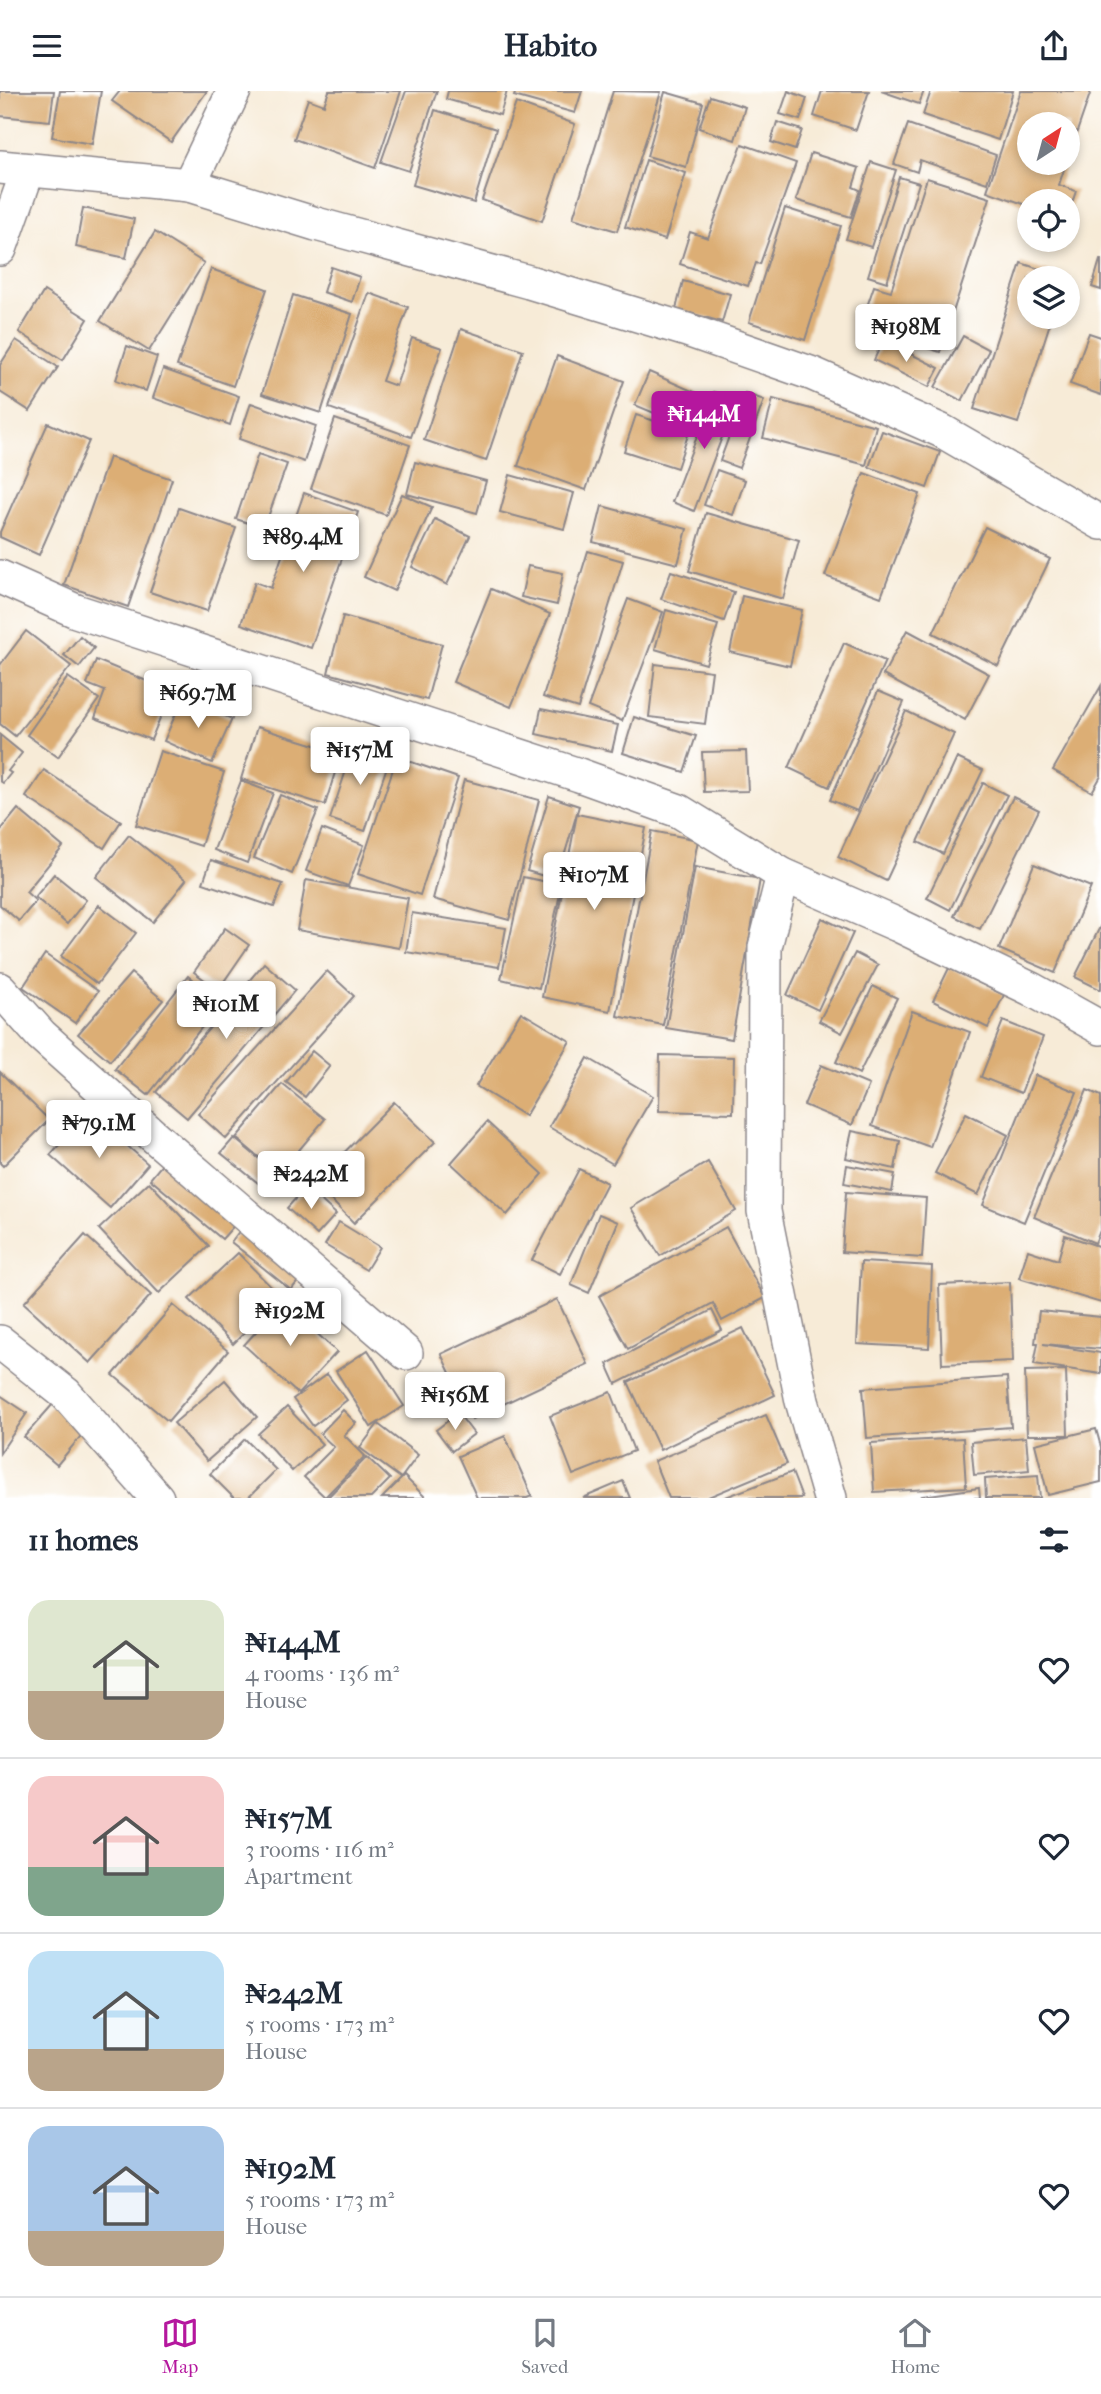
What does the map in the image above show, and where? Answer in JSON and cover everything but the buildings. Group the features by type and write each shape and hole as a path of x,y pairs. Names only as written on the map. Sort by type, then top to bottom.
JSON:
{"street":[{"path":"189,185 234,91"},
{"path":"0,249 14,168 189,185 316,224 569,293 813,374 942,431 1101,523"},
{"path":"0,577 76,611 579,775 679,811 783,875 995,971 1101,1028"},
{"path":"783,875 765,947 764,1211 802,1401 830,1498"},
{"path":"0,989 41,1035 156,1138 406,1353"},
{"path":"0,1342 66,1394 158,1498"}]}
